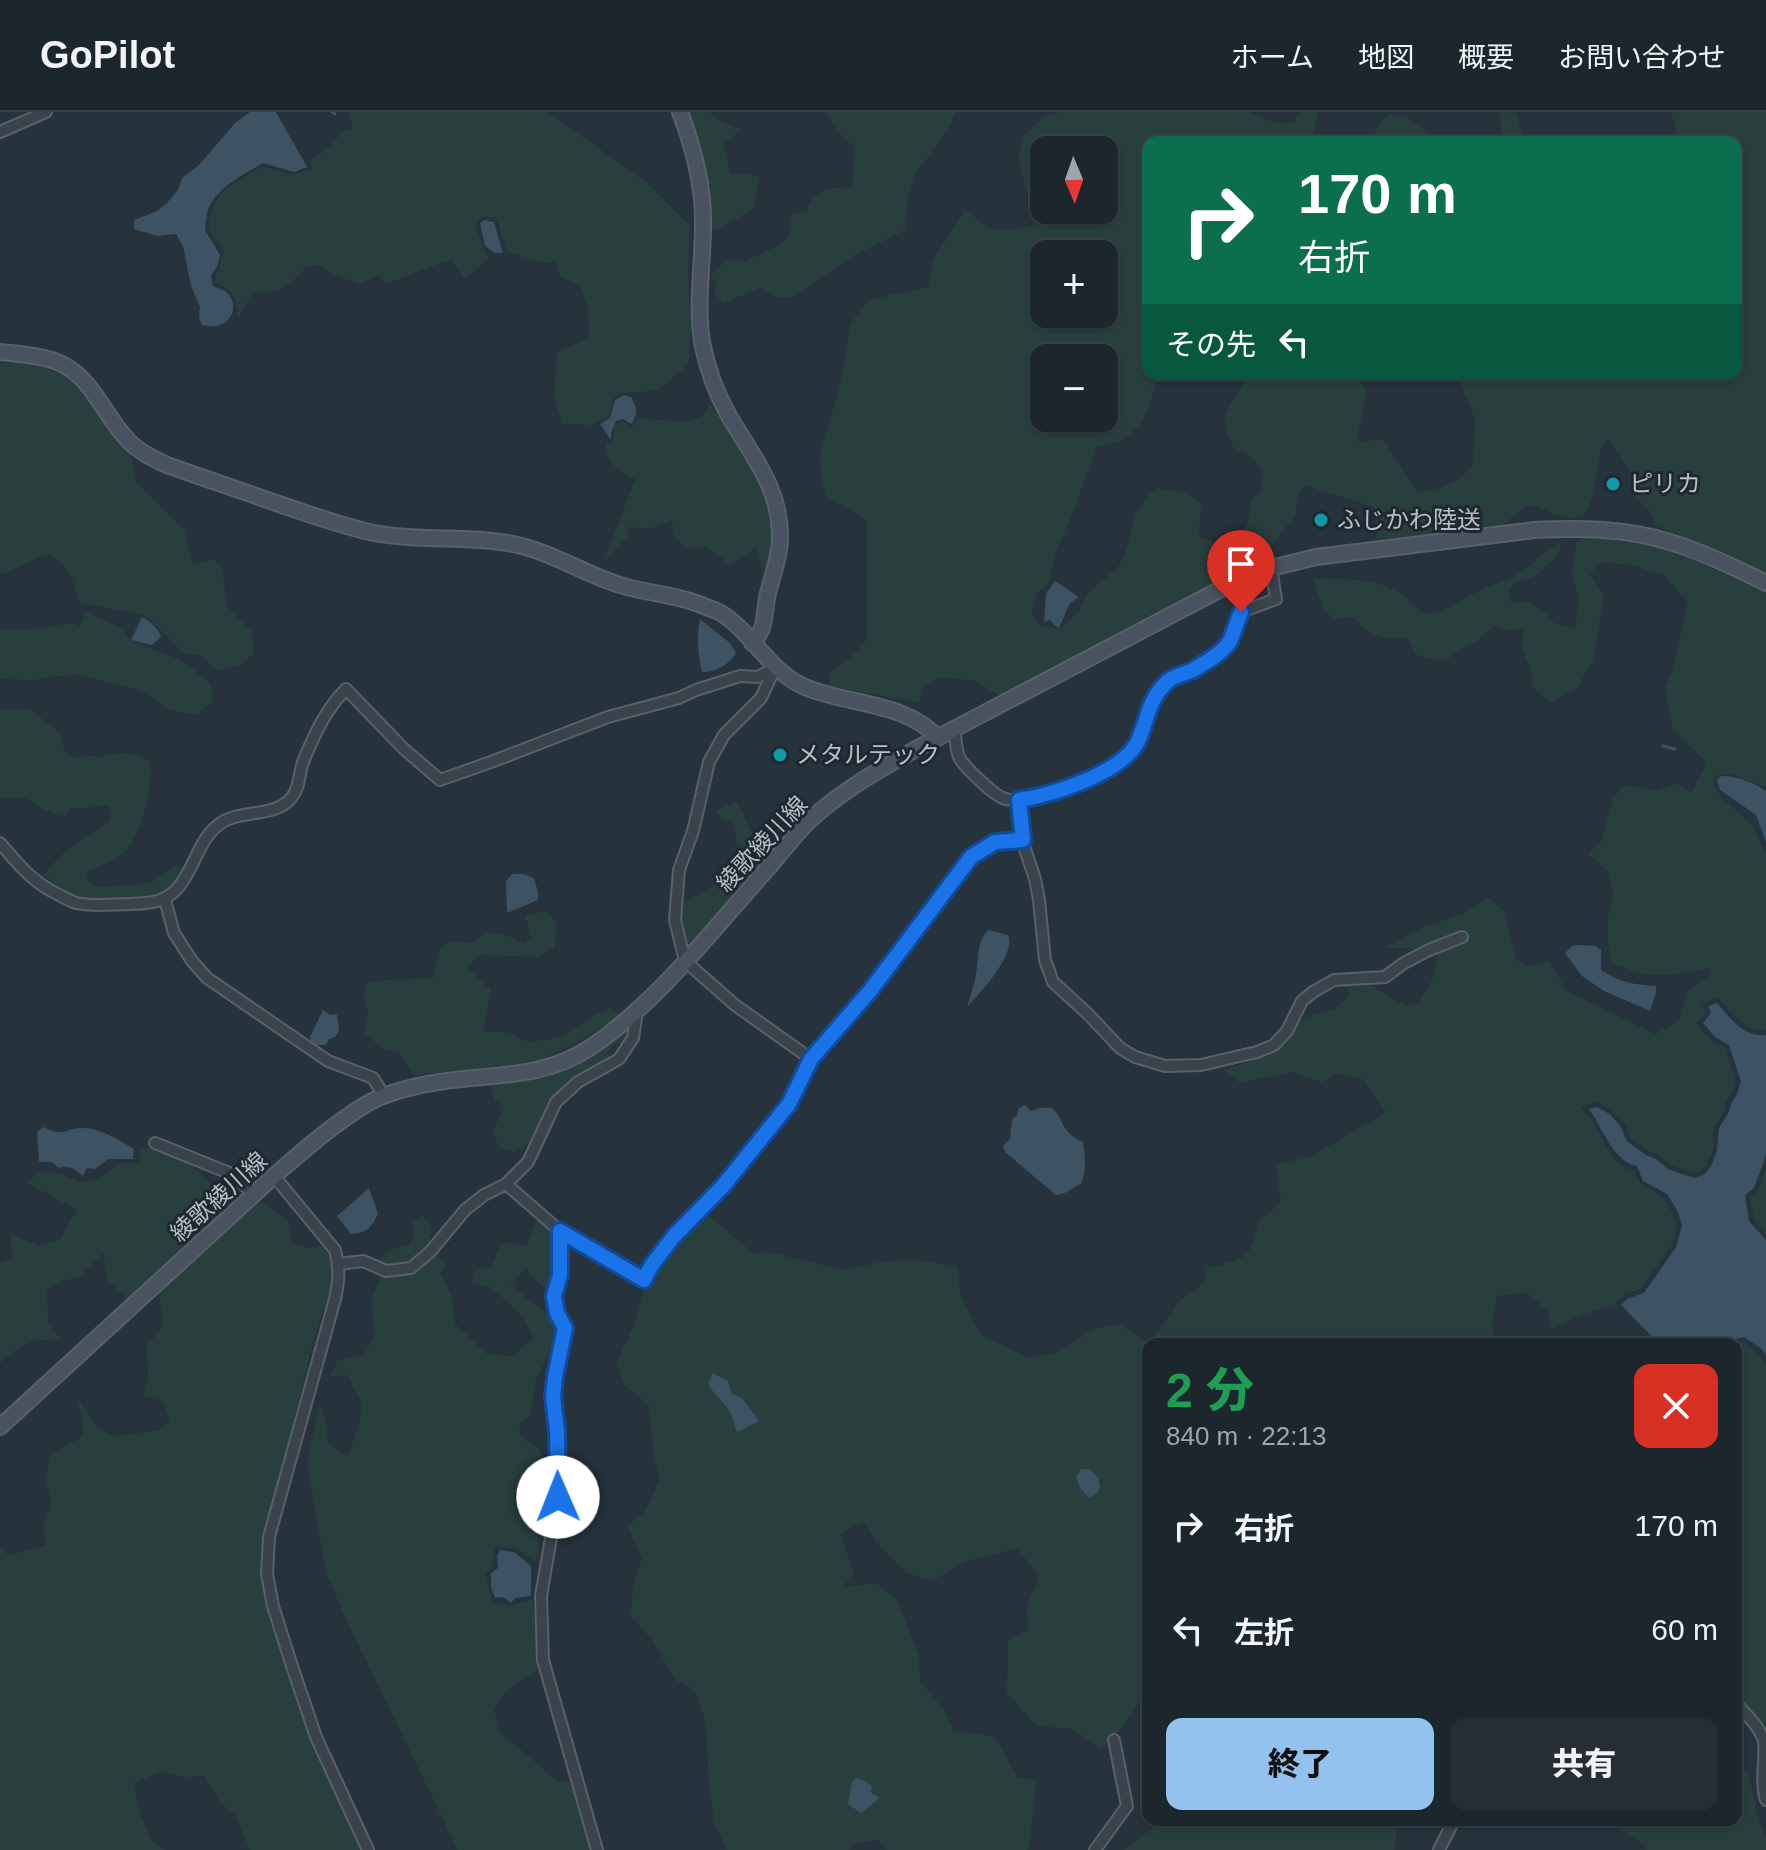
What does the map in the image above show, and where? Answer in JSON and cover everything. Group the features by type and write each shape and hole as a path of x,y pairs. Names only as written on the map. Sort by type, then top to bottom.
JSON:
{"main road":[{"path":"680,112 696,161 703,199 700,309 705,357 715,389 728,415 767,477 780,526 779,554 767,599 767,613 761,633 752,643"},
{"path":"0,352 36,356 58,362 74,371 85,381 124,437 150,457 167,465 321,519 402,537 512,543 620,585 692,601 720,613 775,668 797,684 914,719 938,738"},
{"name":"綾歌綾川線","path":"0,1427 274,1176 365,1105 420,1085 459,1078 521,1074 556,1066 587,1049 637,1011 808,823 834,800 914,750 1221,589 1271,568 1339,553 1535,530 1596,529 1668,541 1766,583"}],"street":[{"path":"0,132 46,112"},
{"path":"954,730 959,758 993,793 1005,799 1041,797 1071,788 1125,758 1137,743 1152,702 1170,679 1219,653 1229,643 1241,612 1276,599 1271,568"},
{"path":"0,843 29,876 75,903 133,904 165,900 184,881 203,841 224,821 275,808 292,797 322,720 346,689 404,749 440,780 608,717 679,698 740,676 758,677 775,668"},
{"path":"775,668 761,698 724,735 709,762 693,831 679,870 675,920 685,961 735,1005 811,1059"},
{"path":"1019,800 1023,840 1039,900 1045,960 1053,982 1120,1048 1135,1057 1165,1066 1201,1065 1257,1052 1274,1045 1287,1031 1302,1001 1334,980 1385,977 1429,950 1462,937"},
{"path":"506,1184 560,1231 644,1280 674,1236 723,1186 789,1104 811,1059 878,980 971,857 995,842 1023,840"},
{"path":"165,900 174,933 207,978 328,1061 373,1078 384,1096"},
{"path":"339,1264 363,1261 386,1271 411,1268 430,1252 465,1210 484,1195 506,1184 528,1162 556,1102 578,1082 619,1059 633,1038 637,1011"},
{"path":"155,1143 229,1173 255,1194"},
{"path":"274,1176 335,1250 339,1279 269,1537 267,1574 273,1606 316,1737 368,1850"},
{"path":"560,1231 560,1275 554,1296 557,1313 565,1328 553,1397 558,1497 541,1596 543,1660 597,1850"},
{"path":"1742,1710 1753,1721 1764,1742 1763,1791 1766,1800"},
{"path":"1095,1850 1127,1806 1114,1740"},
{"path":"1439,1850 1451,1826"}],"green space":[{"path":"349,112 548,112 650,185 690,226 688,276 691,329 688,365 658,391 621,393 614,398 608,417 591,425 563,424 554,397 557,352 589,338 588,308 581,287 560,276 556,262 545,263 507,252 496,217 480,217 475,225 488,259 465,279 452,260 387,284 378,275 359,284 335,275 320,265 306,267 279,290 252,294 238,318 233,296 215,283 224,251 208,229 212,208 222,192 262,166 292,175 312,169 310,161 330,147 343,130 353,129"},
{"path":"686,112 711,112 712,117 741,130 723,144 731,174 759,177 754,208 718,230 711,229 707,193"},
{"path":"820,112 955,112 948,130 914,176 905,230 851,257 794,297 774,297 763,287 724,303 714,294 716,282 710,277 719,266 732,259 745,261 783,243 790,232 791,213 806,213 814,198 823,190 852,186 855,146 845,140 826,114"},
{"path":"1061,112 1248,112 1273,122 1293,123 1301,112 1318,112 1312,136 1142,136 1142,380 1155,380 1153,393 1147,412 1136,428 1121,440 1096,447 1057,549 1048,584 1036,594 1032,614 1041,626 1060,629 1077,613 1090,591 1119,566 1135,514 1146,497 1158,488 1187,493 1201,503 1199,537 1222,542 1238,538 1243,533 1250,502 1261,490 1263,476 1255,460 1233,447 1227,433 1225,413 1246,380 1358,380 1367,389 1357,441 1384,440 1418,492 1440,488 1461,478 1473,464 1475,419 1459,380 1742,380 1742,136 1676,136 1670,112 1766,112 1766,576 1656,526 1649,510 1636,498 1634,478 1607,439 1600,452 1593,497 1584,515 1572,519 1538,506 1526,506 1500,527 1377,539 1374,507 1306,486 1299,493 1295,515 1258,565 1003,697 973,680 937,678 922,689 919,703 830,686 830,673 858,651 867,639 867,521 825,495 819,458 841,382 850,324 868,300 928,287 933,260 965,210 991,229 1017,229 1033,224 1118,224 1118,136 1030,136 1030,200 1018,158 1024,135 1043,117"},
{"path":"1500,112 1516,113 1522,136 1501,134"},
{"path":"1388,115 1403,116 1415,122 1430,136 1374,136"},
{"path":"0,363 48,368 70,380 95,403 132,458 136,482 185,530 192,564 213,559 222,567 227,606 251,631 254,653 244,663 217,671 200,655 186,655 145,615 80,603 66,568 46,554 0,573"},
{"path":"710,403 758,478 771,513 771,547 764,575 756,548 730,565 708,547 686,548 673,535 672,520 650,529 629,527 627,538 605,559 635,479 618,469 608,456 605,442 613,443 615,427 623,421 632,427 639,418 685,422 703,416"},
{"path":"1589,536 1671,549 1766,593 1766,787 1732,774 1714,776 1713,784 1721,797 1753,826 1766,854 1766,1030 1745,1025 1718,998 1702,1004 1706,1012 1697,1024 1711,1040 1725,1048 1736,1081 1725,1110 1714,1127 1713,1150 1702,1170 1694,1173 1670,1165 1648,1151 1630,1138 1625,1124 1613,1112 1597,1102 1581,1107 1614,1158 1626,1168 1634,1170 1640,1184 1664,1197 1677,1226 1672,1245 1641,1289 1625,1294 1614,1304 1552,1329 1547,1310 1527,1293 1497,1296 1491,1326 1496,1338 1153,1338 1181,1299 1204,1283 1207,1268 1245,1256 1253,1243 1260,1219 1281,1201 1276,1164 1310,1157 1386,1112 1364,1080 1340,1073 1321,1082 1292,1072 1240,1083 1222,1070 1249,1062 1280,1045 1304,1018 1336,1008 1350,995 1346,984 1370,985 1406,1006 1418,1003 1433,978 1437,957 1412,948 1385,948 1421,928 1465,913 1487,897 1504,910 1516,960 1528,966 1549,961 1567,991 1655,1034 1679,1021 1688,990 1710,976 1711,968 1672,975 1646,975 1611,963 1608,917 1613,894 1609,872 1588,854 1602,841 1612,801 1624,784 1656,791 1678,783 1691,793 1707,763 1672,727 1665,687 1673,668 1688,602 1664,575 1630,565 1599,562 1590,575 1604,595 1593,661 1577,688 1550,703 1532,686 1531,670 1522,649 1523,628 1510,631 1494,625 1479,640 1444,662 1416,655 1408,639 1385,638 1371,633 1354,617 1333,618 1324,610 1313,578 1372,582 1404,596 1423,614 1441,612 1478,591 1515,576 1562,540 1559,554 1550,563 1533,577 1509,588 1511,603 1527,601 1554,623 1575,629 1579,600 1572,574 1576,543"},
{"path":"86,612 121,628 131,641 183,661 211,684 213,701 197,715 171,711 139,690 77,675 34,680 0,679 0,629 34,629 70,623 80,626"},
{"path":"0,709 30,709 60,733 64,749 70,757 95,756 98,759 123,753 149,760 148,796 135,837 121,855 86,872 87,881 99,887 137,885 152,882 177,865 186,871 171,889 157,896 87,900 67,892 44,875 66,852 110,821 111,808 105,805 72,808 64,817 42,809 25,798 0,798"},
{"path":"737,801 765,861 689,943 681,922 683,903 747,867 738,853 734,824 721,818 716,811"},
{"path":"544,911 556,921 555,947 538,957 478,955 468,968 491,990 483,1031 513,1033 525,1041 546,1040 565,1035 592,1016 610,1008 620,1015 581,1040 538,1061 413,1075 399,1053 381,1048 365,1033 368,1012 364,998 366,983 433,978 441,946 455,942 470,943 488,932 525,943 531,936 525,916"},
{"path":"630,1027 624,1043 615,1044 607,1053 611,1061 569,1081 547,1102 541,1129 533,1140 515,1152 500,1149 492,1131 505,1108 495,1100 490,1084 516,1080 607,1043"},
{"path":"141,1148 163,1152 184,1161 211,1184 218,1192 214,1207 215,1222 126,1299 108,1280 103,1253 79,1277 62,1281 47,1290 48,1323 60,1339 27,1344 0,1363 0,1263 12,1258 10,1234 40,1246 60,1239 77,1210 29,1184 37,1171 60,1174 81,1183 95,1180 121,1163 139,1163"},
{"path":"1766,1169 1766,1234 1754,1220 1750,1197 1758,1191"},
{"path":"258,1199 288,1221 291,1242 308,1248 327,1245 334,1265 332,1285 315,1335 264,1539 262,1574 268,1608 363,1850 250,1850 235,1815 219,1801 205,1776 182,1777 162,1771 134,1783 139,1811 152,1841 165,1850 0,1850 0,1549 9,1555 46,1545 43,1528 52,1503 46,1480 49,1456 83,1436 77,1395 97,1428 114,1436 160,1430 171,1420 162,1401 143,1396 148,1378 147,1346 163,1325 159,1290"},
{"path":"422,1215 432,1226 428,1247 447,1266 440,1273 451,1294 455,1324 487,1354 512,1356 533,1339 524,1318 492,1288 472,1283 473,1272 491,1266 502,1242 526,1246 538,1216 554,1235 553,1278 549,1294 526,1269 510,1285 554,1319 558,1333 535,1383 530,1417 519,1424 521,1438 537,1446 542,1455 538,1554 535,1562 515,1548 495,1547 492,1568 485,1574 492,1601 510,1606 533,1599 537,1670 506,1691 494,1710 500,1732 556,1780 574,1783 593,1850 458,1850 326,1572 307,1462 320,1404 326,1422 328,1445 348,1456 360,1422 361,1401 347,1375 330,1377 337,1361 364,1354 375,1335 371,1299 380,1280 374,1262 388,1250 409,1245 414,1235 413,1223"},
{"path":"709,1216 755,1254 768,1252 843,1270 913,1259 957,1266 961,1297 981,1335 1028,1358 1059,1352 1094,1329 1120,1325 1142,1339 1142,1700 1101,1749 1073,1729 1036,1726 1007,1693 1008,1641 1028,1630 1027,1605 1039,1578 1018,1548 964,1562 932,1581 906,1573 877,1544 864,1521 840,1534 854,1572 843,1587 876,1583 896,1598 919,1655 920,1681 945,1711 953,1731 995,1737 1018,1778 1036,1779 1027,1850 887,1850 878,1840 855,1843 849,1850 727,1850 714,1823 706,1724 695,1690 675,1680 652,1640 631,1616 633,1585 642,1558 627,1525 644,1514 660,1479 654,1456 649,1405 624,1384 616,1363 634,1326 645,1287 679,1236"},
{"path":"1742,1342 1758,1353 1766,1364 1766,1732 1742,1705"},
{"path":"1742,1768 1749,1773 1758,1820 1766,1838 1766,1850 1647,1850 1642,1843 1614,1826 1742,1826"},
{"path":"1155,1826 1397,1826 1395,1850 1124,1850"}],"water":[{"path":"250,112 276,112 307,167 294,172 263,163 231,182 212,202 205,230 220,255 211,276 213,286 230,296 233,306 227,321 214,326 202,325 183,246 176,234 157,236 134,229 134,220 166,204 178,190 182,178 199,165 235,123"},
{"path":"484,220 494,222 503,253 495,253 485,246 480,223"},
{"path":"624,395 633,401 635,417 631,424 623,419 616,421 611,440 600,424 610,418 615,400"},
{"path":"1055,581 1079,597 1070,603 1059,628 1050,620 1044,622 1046,594"},
{"path":"142,617 160,634 161,637 152,645 131,640"},
{"path":"700,619 730,643 736,653 722,667 707,672 702,672 699,652"},
{"path":"1721,776 1745,780 1766,791 1766,842 1756,815 1720,790 1717,780"},
{"path":"512,874 534,878 538,900 507,913 506,881"},
{"path":"988,930 1008,935 1007,953 996,973 967,1007 980,945"},
{"path":"1572,946 1595,946 1601,950 1601,970 1607,974 1627,982 1656,986 1650,1011 1604,991 1582,976 1565,953"},
{"path":"1717,1003 1744,1030 1766,1035 1766,1155 1754,1188 1745,1195 1749,1221 1766,1240 1766,1355 1744,1337 1653,1338 1621,1305 1627,1299 1644,1293 1676,1247 1682,1226 1667,1194 1643,1181 1637,1166 1621,1158 1589,1109 1597,1107 1611,1115 1627,1141 1668,1169 1694,1178 1705,1174 1717,1151 1719,1128 1741,1081 1729,1045 1715,1037 1703,1023 1711,1013 1708,1006"},
{"path":"323,1010 330,1015 337,1014 339,1031 326,1045 311,1045 310,1037"},
{"path":"1025,1105 1031,1111 1041,1108 1054,1110 1071,1135 1083,1142 1085,1169 1081,1184 1056,1195 1005,1152 1003,1146 1010,1139 1012,1119 1017,1116 1018,1109"},
{"path":"43,1127 59,1132 87,1128 101,1132 134,1149 133,1159 108,1159 95,1169 87,1168 83,1176 69,1167 59,1168 52,1162 39,1162 37,1132"},
{"path":"369,1188 378,1214 368,1229 351,1234 337,1216"},
{"path":"713,1373 728,1381 732,1394 742,1398 759,1421 737,1432 728,1409 708,1383"},
{"path":"1081,1469 1090,1469 1098,1478 1100,1488 1089,1498 1076,1477"},
{"path":"500,1550 514,1552 531,1566 531,1596 515,1598 511,1603 503,1597 495,1598 491,1573 498,1568"},
{"path":"856,1778 872,1786 871,1793 880,1798 861,1813 848,1804 852,1782"}],"waterway":[{"path":"1663,746 1675,749"}],"place":[{"name":"ピリカ","path":"1613,484"},
{"name":"ふじかわ陸送","path":"1321,520"},
{"name":"メタルテック","path":"780,755"}],"route":[{"path":"558,1497 553,1397 565,1328 557,1313 554,1296 560,1275 560,1231 644,1280 674,1236 723,1186 789,1104 811,1059 870,991 971,857 995,842 1023,840 1019,800 1071,788 1125,758 1137,743 1157,694 1170,679 1219,653 1229,643 1241,612"}]}
